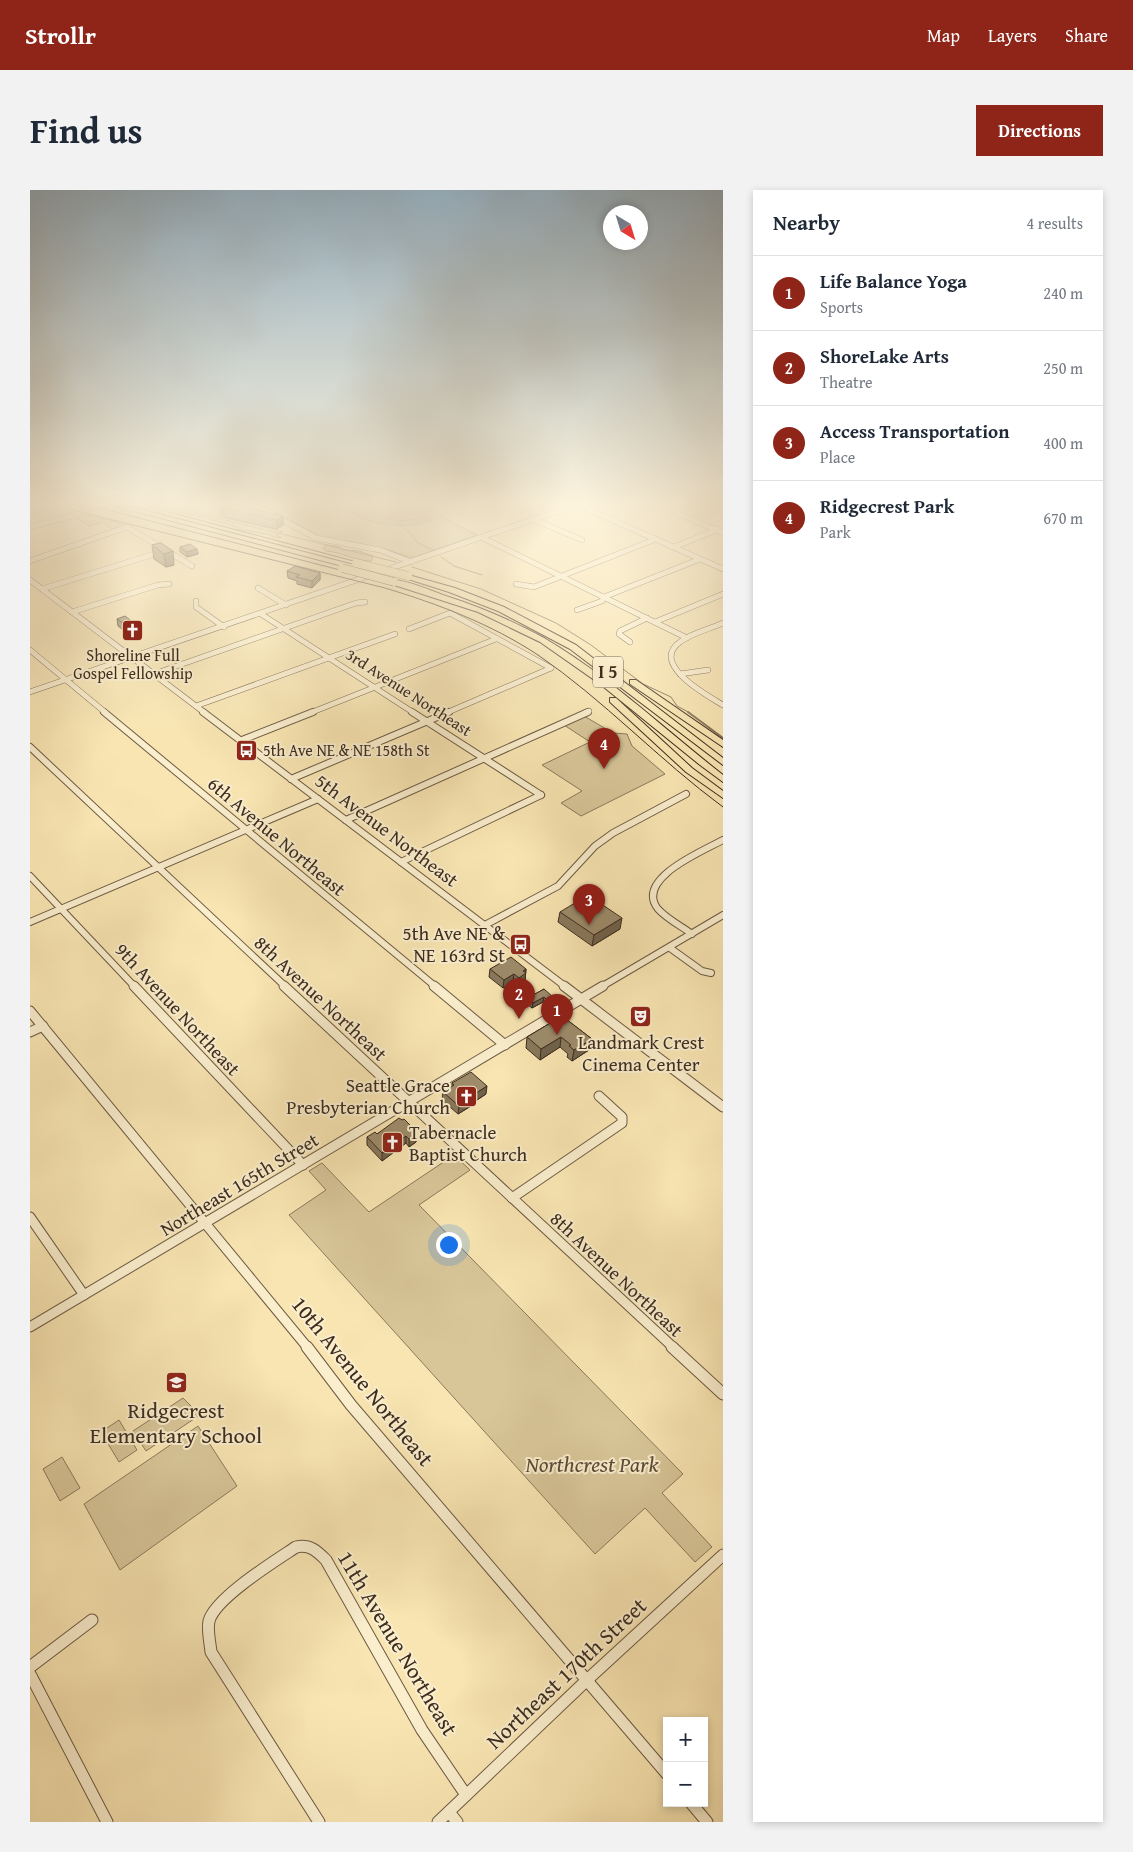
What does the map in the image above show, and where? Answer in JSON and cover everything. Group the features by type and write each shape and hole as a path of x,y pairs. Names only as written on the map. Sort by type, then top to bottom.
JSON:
{"highway":[{"name":"I 5","path":"383,579 456,600 528,633 576,663 723,779"},
{"name":"I 5","path":"418,579 501,609 573,647 723,762"},
{"path":"501,609 516,613 580,646 723,744"},
{"path":"576,663 653,739 689,770 723,794"}],"street":[{"path":"42,589 74,579"},
{"path":"30,692 359,579"},
{"path":"516,584 532,588 553,579"},
{"path":"567,579 687,638"},
{"path":"578,610 602,601 604,597 649,579"},
{"name":"5th Avenue Northeast","path":"30,580 723,1108"},
{"path":"72,612 158,585 169,584"},
{"path":"30,587 36,585"},
{"path":"258,588 286,605"},
{"path":"655,622 723,594"},
{"path":"196,601 196,607 224,627"},
{"path":"154,674 356,603 365,602"},
{"path":"291,778 551,668 450,613 409,629"},
{"name":"3rd Avenue Northeast","path":"261,614 428,720 541,795 401,862"},
{"path":"630,642 622,638 619,634 620,631 647,618"},
{"path":"723,622 687,638 674,647 670,657 671,665 680,674 723,705"},
{"path":"196,706 395,634"},
{"path":"242,740 496,639"},
{"name":"6th Avenue Northeast","path":"30,650 244,830 505,1045"},
{"path":"680,674 708,670"},
{"path":"346,820 589,712"},
{"name":"8th Avenue Northeast","path":"30,747 408,1102 723,1394"},
{"path":"485,925 558,886 595,846 612,833 686,794"},
{"path":"30,922 318,799"},
{"path":"692,934 664,914 654,903 652,894 658,880 665,873 723,840"},
{"name":"9th Avenue Northeast","path":"30,876 303,1165"},
{"name":"Northeast 165th Street","path":"30,1327 692,934 721,919"},
{"path":"670,948 702,971 711,973"},
{"name":"10th Avenue Northeast","path":"30,1010 290,1325 352,1405 663,1769"},
{"path":"30,1032 43,1026"},
{"path":"512,1198 622,1123 622,1117 598,1096"},
{"path":"30,1217 84,1295"},
{"name":"11th Avenue Northeast","path":"319,1822 211,1652 209,1631 210,1617 221,1602 296,1547 304,1545 315,1549 326,1560 422,1730 466,1795"},
{"name":"Northeast 170th Street","path":"438,1822 453,1817 466,1795 587,1680 723,1556"},
{"path":"30,1667 92,1620"},
{"path":"30,1674 107,1822"},
{"path":"694,1807 707,1822"}],"green space":[{"path":"584,716 613,733 627,734 632,746 665,774 581,816 561,803 582,791 542,765 590,742 564,725"},
{"name":"Northcrest Park","path":"454,1155 470,1170 419,1205 683,1474 662,1493 712,1547 695,1562 645,1508 595,1554 289,1215 326,1190 309,1171 322,1163 369,1212"},
{"path":"183,1398 200,1415 146,1451 133,1431"},
{"path":"119,1420 137,1450 119,1462 101,1432"},
{"path":"198,1426 237,1486 120,1570 84,1504"},
{"path":"62,1457 80,1488 60,1501 43,1469"}],"building":[{"path":"125,616 140,628 133,630 117,619"},
{"path":"588,895 622,918 594,935 560,912"},
{"path":"511,957 526,969 523,971 526,973 519,978 514,974 504,980 490,969"},
{"path":"544,989 553,997 547,1000 544,997 533,1003 528,998"},
{"path":"562,1016 592,1039 574,1050 561,1037 541,1049 527,1037"},
{"path":"471,1072 487,1086 459,1106 443,1092 454,1085 452,1083"},
{"path":"399,1118 404,1119 415,1130 413,1131 416,1134 409,1139 406,1136 382,1153 367,1137 375,1132 377,1134"}],"waterway":[{"path":"450,579 481,589 556,623 591,645 643,684 671,697 677,706 690,713"},
{"path":"688,712 723,738"}],"tram line":[{"path":"350,579 385,588 444,608 483,624 520,644 586,691 676,770 723,807"}],"place":[{"name":"Shoreline Full Gospel Fellowship","path":"133,631"},
{"name":"5th Ave NE & NE 158th St","path":"247,750"},
{"name":"Ridgecrest Park","path":"604,769"},
{"name":"Access Transportation","path":"589,925"},
{"name":"5th Ave NE & NE 163rd St","path":"521,944"},
{"name":"Landmark Crest Cinema Center","path":"641,1016"},
{"name":"ShoreLake Arts","path":"519,1019"},
{"name":"Life Balance Yoga","path":"557,1035"},
{"name":"Seattle Grace Presbyterian Church","path":"466,1096"},
{"name":"Tabernacle Baptist Church","path":"393,1143"},
{"name":"Ridgecrest Elementary School","path":"176,1383"}]}
